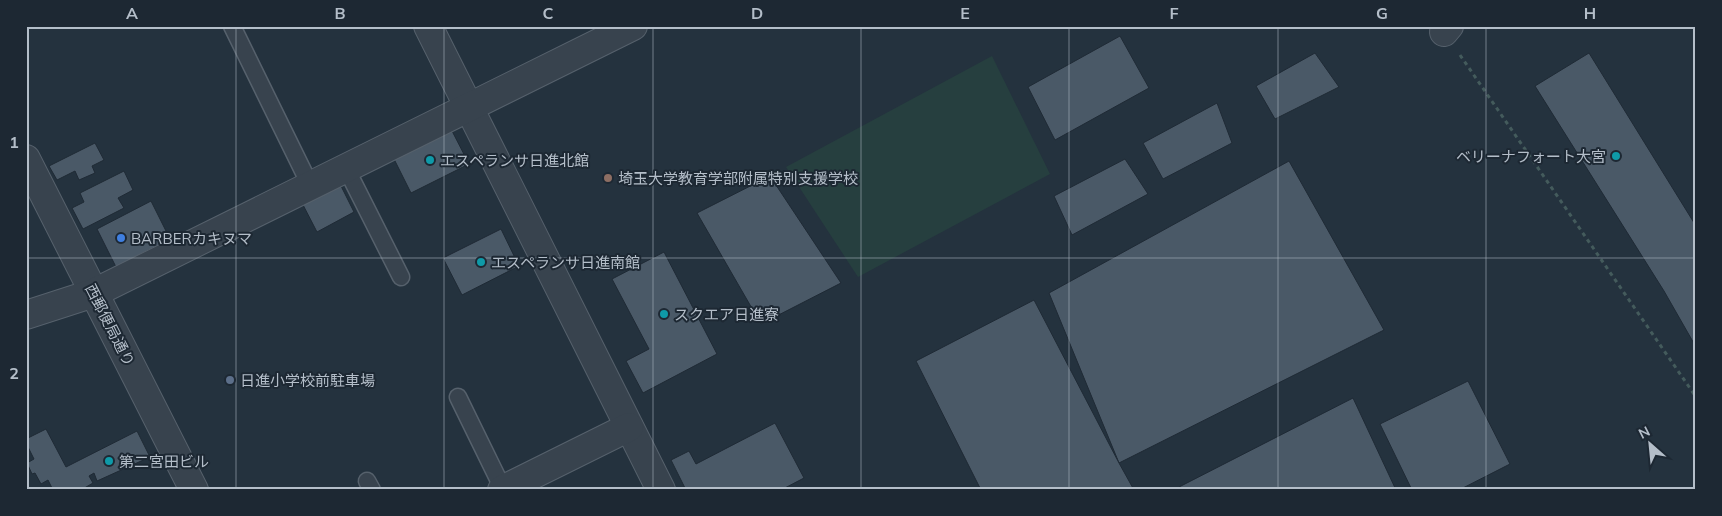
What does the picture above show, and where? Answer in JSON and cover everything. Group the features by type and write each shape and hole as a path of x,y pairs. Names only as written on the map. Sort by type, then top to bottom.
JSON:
{"street":[{"path":"428,26 661,490"},
{"path":"26,315 94,292 633,26"},
{"name":"西郵便局通り","path":"26,159 194,490"},
{"path":"503,489 629,427"}],"lane":[{"path":"232,26 310,185"},
{"path":"346,168 401,277"},
{"path":"458,397 503,489"}],"path":[{"path":"1446,29 1696,397"}],"green space":[{"path":"992,56 1050,174 858,277 786,167"}],"building":[{"path":"1120,36 1149,88 1055,140 1028,87"},
{"path":"1315,53 1339,87 1275,119 1256,86"},
{"name":"ベリーナフォート大宮","path":"1589,53 1696,226 1696,347 1664,291 1535,86"},
{"path":"1217,103 1232,143 1163,179 1143,143"},
{"name":"エスペランサ日進北館","path":"450,127 469,164 411,193 392,155"},
{"path":"95,143 104,160 92,166 95,173 79,180 75,171 57,180 49,166"},
{"path":"1125,159 1148,194 1072,235 1054,196"},
{"path":"1289,161 1384,330 1119,463 1049,293"},
{"path":"124,171 133,190 118,198 124,208 83,229 72,208 84,202 80,193"},
{"path":"770,176 841,283 761,324 697,213"},
{"path":"340,184 354,212 317,232 301,201"},
{"path":"151,201 170,239 116,267 97,229"},
{"name":"エスペランサ日進南館","path":"501,229 519,266 462,295 443,258"},
{"name":"スクエア日進寮","path":"664,252 717,354 643,393 626,361 649,349 612,279"},
{"path":"1034,300 1134,490 981,490 916,361"},
{"path":"1468,381 1510,464 1459,490 1412,490 1380,424"},
{"path":"1353,398 1396,490 1181,490 1179,487"},
{"path":"775,423 804,478 781,490 686,490 671,460 689,451 696,464"},
{"name":"第二宮田ビル","path":"46,429 66,467 137,431 150,457 97,481 94,473 89,476 93,483 81,490 53,490 48,480 41,484 35,473 32,474 27,463 34,459 26,439"}],"place":[{"name":"ベリーナフォート大宮","path":"1616,156"},
{"name":"エスペランサ日進北館","path":"430,160"},
{"name":"埼玉大学教育学部附属特別支援学校","path":"608,178"},
{"name":"BARBERカキヌマ","path":"121,238"},
{"name":"エスペランサ日進南館","path":"481,262"},
{"name":"スクエア日進寮","path":"664,314"},
{"name":"日進小学校前駐車場","path":"230,380"},
{"name":"第二宮田ビル","path":"109,461"}]}
